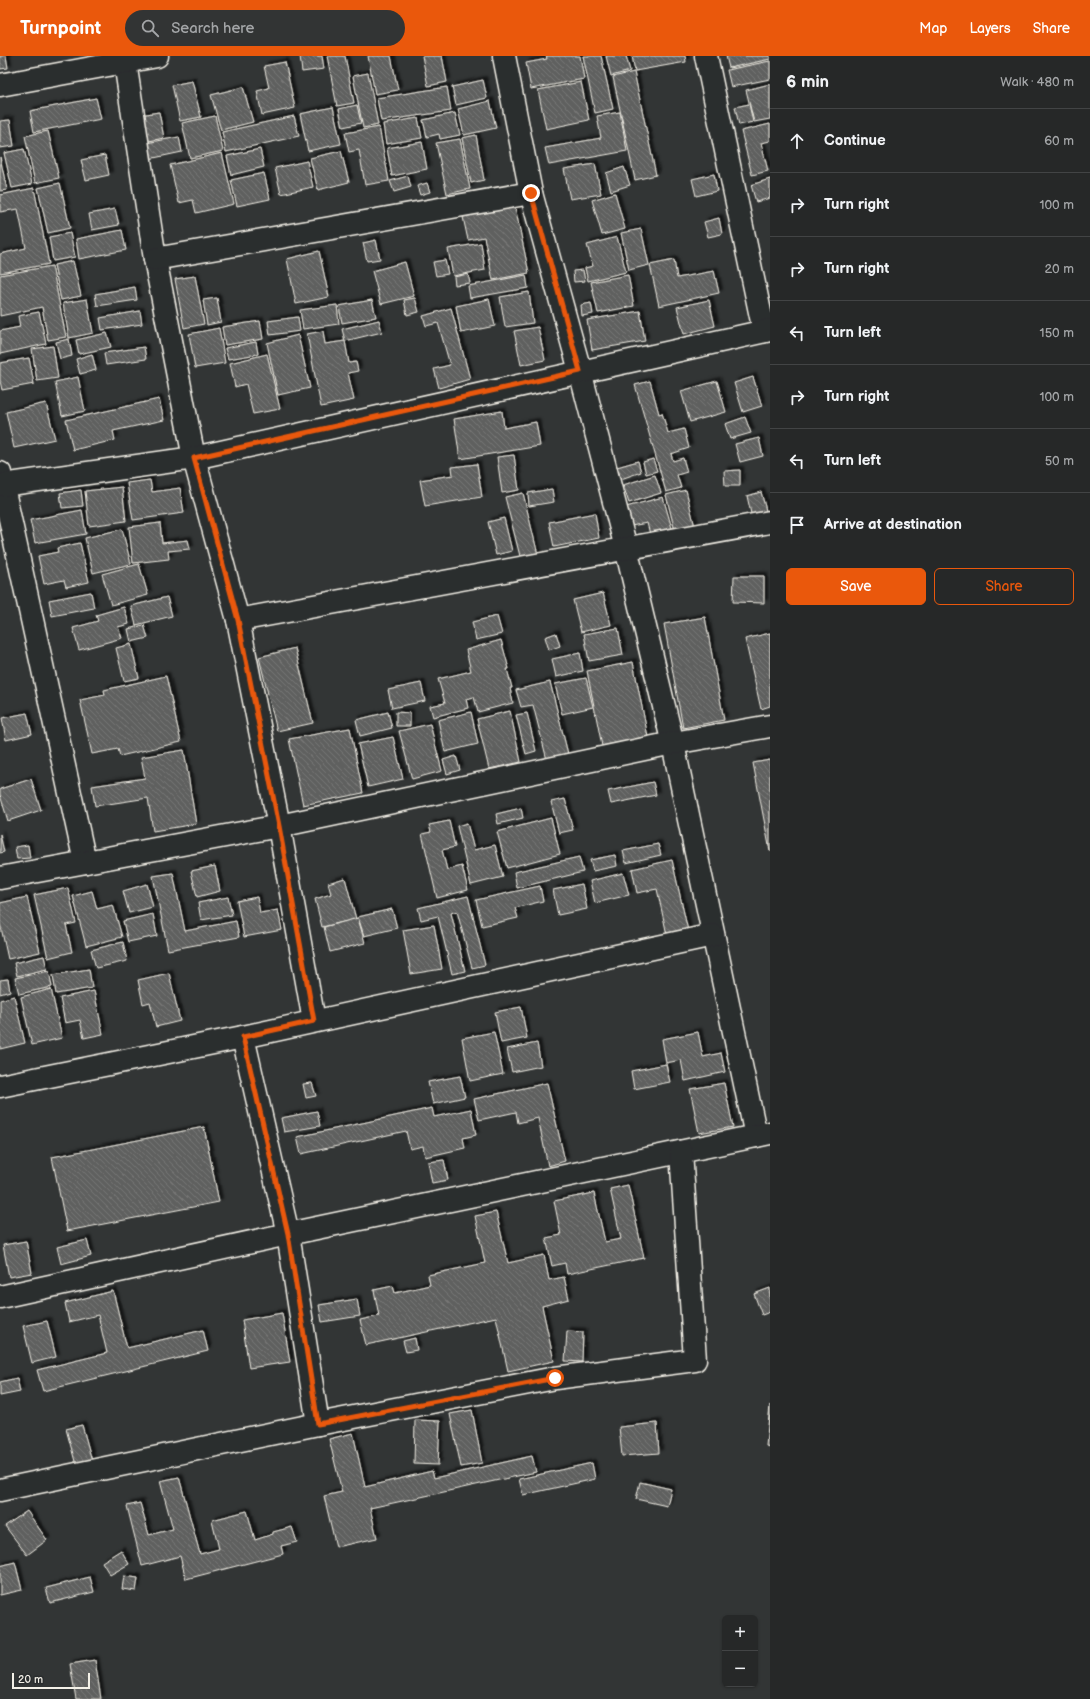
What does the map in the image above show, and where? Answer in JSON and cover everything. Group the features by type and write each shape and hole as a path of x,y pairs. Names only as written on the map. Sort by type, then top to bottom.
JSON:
{"street":[{"path":"0,85 123,59 157,56"},
{"path":"0,1297 288,1234 763,1135 713,935 673,744 626,548 580,371 531,193 504,56"},
{"path":"84,862 1,479 194,458 767,330 706,56"},
{"path":"123,59 155,259 194,458 238,620 279,826 314,1021"},
{"path":"155,259 531,193"},
{"path":"238,620 770,522"},
{"path":"0,878 279,826 673,744 770,726"},
{"path":"0,1086 243,1037 713,935"},
{"path":"243,1037 288,1234 318,1424"},
{"path":"0,1490 318,1424 555,1378 694,1360 681,1152"}],"building":[{"path":"0,56 6,56 8,68 0,69"},
{"path":"300,56 322,56 324,69 302,72"},
{"path":"327,56 345,56 354,103 337,106"},
{"path":"368,56 391,56 398,90 375,94"},
{"path":"422,56 442,56 447,82 428,86"},
{"path":"546,56 580,56 584,79 531,89 526,63 547,59"},
{"path":"583,56 601,56 613,109 595,113"},
{"path":"606,56 626,56 630,71 611,76"},
{"path":"632,56 685,56 686,62 635,71"},
{"path":"726,56 770,56 770,59 729,68"},
{"path":"770,61 770,79 731,87 727,70"},
{"path":"285,62 295,108 262,115 257,91 269,88 264,66"},
{"path":"634,72 656,175 635,180 613,77"},
{"path":"368,73 378,125 363,128 353,76"},
{"path":"483,80 487,98 456,105 452,87"},
{"path":"192,81 201,117 180,121 172,85"},
{"path":"581,82 589,120 546,129 538,90"},
{"path":"770,84 770,119 754,122 746,90"},
{"path":"243,87 253,122 221,130 211,95"},
{"path":"447,87 451,111 381,121 377,98"},
{"path":"96,98 101,119 34,132 30,111"},
{"path":"490,101 496,128 464,135 458,109"},
{"path":"749,104 753,122 739,125 735,107"},
{"path":"357,105 361,123 343,127 339,109"},
{"path":"333,107 341,144 308,151 300,114"},
{"path":"159,112 164,138 144,142 140,115"},
{"path":"620,112 627,151 549,165 545,148 601,138 597,116"},
{"path":"455,113 460,135 440,139 439,134 427,137 423,120"},
{"path":"215,116 223,151 190,158 182,123"},
{"path":"294,116 299,136 226,152 222,132"},
{"path":"418,118 422,138 386,144 383,124"},
{"path":"10,120 14,146 0,148 0,121"},
{"path":"770,124 770,141 761,143 768,171 752,175 741,131"},
{"path":"379,127 389,181 365,185 359,150 349,152 345,133"},
{"path":"48,131 59,178 35,183 25,136"},
{"path":"476,135 484,180 471,183 462,138"},
{"path":"179,137 182,152 149,159 146,143"},
{"path":"460,139 470,189 447,194 436,143"},
{"path":"422,142 427,169 392,176 387,148"},
{"path":"24,149 32,184 12,188 4,153"},
{"path":"260,149 264,167 231,175 227,156"},
{"path":"341,151 349,182 318,190 310,158"},
{"path":"222,153 234,204 196,213 193,200 179,203 170,165"},
{"path":"105,155 109,175 86,180 81,160"},
{"path":"0,157 7,190 0,191"},
{"path":"307,161 313,187 281,194 275,168"},
{"path":"595,164 601,194 570,199 564,169"},
{"path":"624,167 630,185 611,191 606,173"},
{"path":"264,173 270,199 237,206 231,180"},
{"path":"714,174 717,191 696,196 692,179"},
{"path":"408,176 411,187 394,192 390,181"},
{"path":"770,179 770,198 756,202 751,185"},
{"path":"60,183 70,228 48,233 38,188"},
{"path":"427,183 430,192 420,195 417,186"},
{"path":"34,188 49,264 0,273 0,254 26,248 18,209 0,212 0,195"},
{"path":"615,193 625,229 602,235 592,200"},
{"path":"515,207 529,273 493,280 484,237 468,240 463,217"},
{"path":"115,209 119,225 92,230 89,214"},
{"path":"719,218 722,234 708,237 704,222"},
{"path":"641,229 649,265 629,270 621,233"},
{"path":"122,230 126,250 79,259 76,239"},
{"path":"70,233 75,257 53,261 49,237"},
{"path":"617,237 626,272 588,281 585,268 593,266 587,245"},
{"path":"376,240 380,259 367,261 363,243"},
{"path":"481,243 485,270 453,276 448,249"},
{"path":"319,251 329,297 296,304 287,259"},
{"path":"445,260 448,274 436,276 433,262"},
{"path":"674,260 677,278 714,271 719,293 659,306 650,265"},
{"path":"73,261 81,296 61,300 54,265"},
{"path":"405,262 414,296 381,304 372,271"},
{"path":"52,266 66,337 48,340 42,307 0,316 0,275"},
{"path":"583,270 585,281 574,282 573,271"},
{"path":"468,274 470,283 455,285 454,277"},
{"path":"526,275 528,288 470,298 468,286"},
{"path":"628,275 634,306 598,313 591,282"},
{"path":"195,276 204,324 184,328 175,279"},
{"path":"135,287 137,300 97,306 95,294"},
{"path":"529,292 533,323 505,327 500,297"},
{"path":"217,298 221,322 207,325 203,300"},
{"path":"415,298 419,312 407,315 404,300"},
{"path":"87,299 93,333 69,338 63,303"},
{"path":"489,299 495,326 461,333 456,306"},
{"path":"372,300 376,317 342,323 339,306"},
{"path":"709,300 715,326 684,334 677,307"},
{"path":"591,303 593,314 582,316 581,305"},
{"path":"337,305 339,324 303,329 300,310"},
{"path":"451,308 470,379 439,388 434,369 450,365 438,323 426,326 423,316"},
{"path":"140,311 142,324 102,330 100,318"},
{"path":"640,311 645,341 592,350 587,320"},
{"path":"39,312 46,344 0,354 0,331 20,327 18,316"},
{"path":"298,317 300,331 270,335 268,321"},
{"path":"379,320 382,332 345,341 342,329"},
{"path":"260,321 263,339 225,345 222,327"},
{"path":"538,327 545,360 521,365 514,331"},
{"path":"219,328 225,363 195,368 189,334"},
{"path":"323,331 325,344 345,341 349,363 356,362 358,371 348,373 354,400 321,407 307,334"},
{"path":"107,333 111,347 79,354 76,340"},
{"path":"298,335 310,388 278,395 267,343"},
{"path":"69,339 72,356 60,359 56,342"},
{"path":"256,342 258,354 228,359 225,348"},
{"path":"53,346 58,378 37,381 32,349"},
{"path":"144,347 146,359 106,365 104,353"},
{"path":"92,354 96,370 80,374 76,359"},
{"path":"267,354 280,409 253,414 246,384 235,387 230,363"},
{"path":"29,358 34,384 2,390 0,381 0,363"},
{"path":"78,377 85,411 62,416 55,382"},
{"path":"753,377 762,406 743,412 734,383"},
{"path":"650,381 659,414 662,413 668,433 684,429 689,448 671,454 673,461 683,458 687,472 677,475 681,488 666,492 635,385"},
{"path":"717,381 726,412 690,422 681,391"},
{"path":"159,399 164,420 113,431 115,440 73,450 66,420"},
{"path":"46,403 55,439 14,448 6,412"},
{"path":"502,411 504,428 536,422 540,446 460,459 454,419"},
{"path":"745,417 751,433 730,439 725,424"},
{"path":"759,438 763,456 740,462 735,444"},
{"path":"514,455 519,490 502,493 497,457"},
{"path":"653,459 657,471 646,474 643,462"},
{"path":"638,461 641,472 621,479 617,467"},
{"path":"477,464 482,497 425,506 420,480 453,475 452,467"},
{"path":"740,470 740,486 725,486 724,471"},
{"path":"655,475 661,493 629,503 623,485"},
{"path":"150,480 152,492 180,488 184,513 133,520 127,483"},
{"path":"122,487 126,521 89,526 85,491"},
{"path":"552,489 554,502 529,506 528,493"},
{"path":"81,490 83,506 62,508 60,493"},
{"path":"686,490 695,527 675,531 666,495"},
{"path":"761,492 767,514 752,518 747,496"},
{"path":"523,493 539,559 522,564 505,497"},
{"path":"663,497 673,532 651,538 647,523 631,526 626,507"},
{"path":"82,510 86,534 35,543 30,520"},
{"path":"595,513 599,538 554,547 549,522"},
{"path":"504,518 512,551 496,555 488,522"},
{"path":"160,523 162,543 188,540 190,549 168,551 169,559 133,563 129,527"},
{"path":"122,529 131,564 93,573 85,538"},
{"path":"80,543 89,582 66,587 64,580 44,584 38,556 58,552 57,548"},
{"path":"139,564 148,595 111,605 102,574"},
{"path":"734,576 764,576 764,603 733,602"},
{"path":"91,592 94,608 52,616 49,600"},
{"path":"603,593 611,625 581,632 573,600"},
{"path":"167,597 172,616 136,625 131,606"},
{"path":"124,607 129,624 118,627 122,638 79,650 73,628 98,621 96,615"},
{"path":"497,616 502,634 476,640 472,622"},
{"path":"705,617 724,720 683,728 664,624"},
{"path":"144,625 148,638 131,642 128,629"},
{"path":"618,628 623,655 589,661 584,634"},
{"path":"556,633 560,646 549,650 545,637"},
{"path":"770,633 770,706 761,709 745,639"},
{"path":"501,640 509,669 507,669 512,688 510,688 513,703 478,712 474,697 466,699 468,708 433,717 430,706 445,703 438,679 471,671 466,650"},
{"path":"131,644 139,678 124,681 116,648"},
{"path":"295,648 313,723 277,731 259,657"},
{"path":"580,653 583,671 556,677 552,659"},
{"path":"633,662 648,737 602,746 587,671"},
{"path":"166,676 181,742 120,756 118,749 92,754 80,700 105,695 104,690"},
{"path":"586,678 593,707 562,714 555,684"},
{"path":"550,682 568,754 547,760 533,705 521,707 516,690"},
{"path":"421,683 425,701 392,708 388,690"},
{"path":"510,711 521,762 489,769 477,719"},
{"path":"388,712 392,728 360,736 356,720"},
{"path":"396,712 410,713 410,726 396,726"},
{"path":"471,712 478,744 445,752 438,720"},
{"path":"27,713 32,734 6,740 2,718"},
{"path":"527,713 536,751 526,754 516,715"},
{"path":"430,724 442,771 412,779 399,731"},
{"path":"350,728 363,793 303,805 289,739"},
{"path":"393,737 403,779 368,787 358,744"},
{"path":"184,750 196,824 153,831 148,798 95,806 92,786 145,778 141,757"},
{"path":"456,756 460,770 447,774 443,760"},
{"path":"770,760 770,851 753,763"},
{"path":"31,779 41,810 8,821 0,795 0,789"},
{"path":"653,782 656,795 611,804 608,791"},
{"path":"565,799 573,830 559,833 551,802"},
{"path":"521,808 523,818 498,824 496,814"},
{"path":"551,818 560,854 507,868 497,832"},
{"path":"449,821 455,847 442,850 447,870 462,866 468,890 437,898 422,834 431,832 429,825"},
{"path":"467,823 474,850 495,845 503,877 471,885 457,826"},
{"path":"0,834 4,852 0,853"},
{"path":"658,844 661,855 626,863 623,851"},
{"path":"28,845 30,858 17,859 15,847"},
{"path":"615,855 617,866 593,871 590,860"},
{"path":"579,857 583,872 517,888 514,872"},
{"path":"672,860 688,931 667,935 657,889 637,893 632,869"},
{"path":"215,866 220,891 197,897 191,871"},
{"path":"173,873 185,931 236,921 239,937 168,950 153,876"},
{"path":"623,873 629,895 595,903 590,881"},
{"path":"345,878 356,919 322,927 315,899 331,894 328,883"},
{"path":"147,884 153,907 129,913 123,891"},
{"path":"582,884 587,909 558,915 553,890"},
{"path":"540,886 543,901 515,908 518,918 482,926 476,900"},
{"path":"68,888 76,923 66,925 72,952 48,958 34,895"},
{"path":"92,891 97,909 113,905 122,937 86,946 73,896"},
{"path":"468,896 485,965 472,968 457,911 451,913 465,971 452,974 438,916 421,920 418,908"},
{"path":"27,897 40,952 8,959 0,923 0,903"},
{"path":"228,897 232,915 201,920 198,903"},
{"path":"257,897 260,913 278,910 282,930 244,937 237,901"},
{"path":"392,909 397,928 364,936 358,917"},
{"path":"153,914 157,936 128,942 123,921"},
{"path":"358,918 365,943 330,952 324,927"},
{"path":"434,925 442,969 411,974 403,930"},
{"path":"123,942 127,961 96,968 91,950"},
{"path":"44,956 47,969 17,976 14,963"},
{"path":"89,969 92,988 56,994 53,975"},
{"path":"49,971 52,987 19,994 15,978"},
{"path":"169,973 180,1021 156,1027 150,1002 143,1004 138,980"},
{"path":"8,979 10,991 0,994 0,980"},
{"path":"51,989 62,1038 32,1045 21,997"},
{"path":"94,991 103,1034 84,1038 80,1020 65,1023 60,998"},
{"path":"14,996 25,1043 0,1049 0,1000"},
{"path":"521,1007 527,1038 501,1043 495,1012"},
{"path":"494,1032 503,1074 470,1081 462,1038"},
{"path":"698,1032 703,1057 721,1053 725,1072 685,1081 681,1060 666,1063 662,1039"},
{"path":"537,1043 541,1066 512,1072 507,1049"},
{"path":"666,1064 670,1082 634,1089 631,1071"},
{"path":"460,1076 465,1097 433,1104 428,1082"},
{"path":"312,1083 316,1096 306,1098 303,1084"},
{"path":"547,1083 565,1161 548,1166 538,1118 518,1123 516,1112 479,1120 474,1099"},
{"path":"724,1083 733,1127 699,1133 690,1089"},
{"path":"432,1108 434,1117 471,1109 476,1135 463,1138 465,1148 425,1157 423,1146 410,1149 406,1131 301,1154 297,1137"},
{"path":"317,1111 320,1126 284,1132 281,1118"},
{"path":"204,1127 219,1202 67,1231 52,1157"},
{"path":"444,1160 448,1180 432,1183 428,1162"},
{"path":"628,1185 644,1258 567,1274 565,1263 552,1266 546,1238 561,1235 554,1201 594,1193 605,1242 621,1239 610,1189"},
{"path":"496,1212 508,1263 544,1255 549,1280 564,1277 569,1299 542,1306 554,1361 508,1371 496,1317 366,1345 360,1320 379,1316 374,1290 393,1286 395,1293 430,1285 428,1275 485,1263 475,1216"},
{"path":"87,1240 91,1256 61,1264 57,1247"},
{"path":"26,1241 32,1273 9,1277 3,1245"},
{"path":"770,1288 770,1312 762,1315 754,1294"},
{"path":"113,1291 127,1348 203,1330 208,1351 43,1391 37,1370 107,1353 98,1315 69,1322 65,1303"},
{"path":"357,1299 360,1316 322,1322 319,1305"},
{"path":"282,1313 290,1362 249,1368 242,1320"},
{"path":"47,1321 56,1357 32,1363 23,1326"},
{"path":"567,1331 583,1332 582,1362 565,1361"},
{"path":"415,1338 417,1350 406,1352 403,1341"},
{"path":"17,1378 20,1392 0,1396 0,1382"},
{"path":"770,1405 770,1447 766,1446"},
{"path":"472,1410 482,1463 461,1467 450,1414"},
{"path":"415,1420 440,1421 438,1465 414,1464"},
{"path":"657,1423 659,1453 622,1456 619,1427"},
{"path":"82,1425 92,1461 76,1465 66,1429"},
{"path":"353,1433 365,1487 432,1471 434,1478 532,1456 536,1472 370,1508 377,1538 336,1547 324,1496 342,1492 329,1439"},
{"path":"592,1463 595,1479 523,1495 519,1479"},
{"path":"179,1477 200,1554 219,1549 212,1520 247,1511 255,1540 273,1534 273,1532 292,1527 297,1542 281,1546 283,1554 186,1579 180,1556 142,1566 127,1506 140,1503 149,1535 173,1529 160,1481"},
{"path":"640,1482 671,1489 667,1506 636,1499"},
{"path":"27,1511 47,1540 27,1555 5,1526"},
{"path":"121,1550 129,1564 110,1575 102,1562"},
{"path":"15,1562 22,1590 0,1595 0,1566"},
{"path":"124,1576 138,1578 136,1591 122,1589"},
{"path":"90,1577 94,1592 50,1603 46,1588"},
{"path":"95,1660 101,1699 76,1699 70,1664"}],"route":[{"path":"531,193 580,371 194,458 238,620 279,826 314,1021 243,1037 288,1234 318,1424 555,1378"}]}
